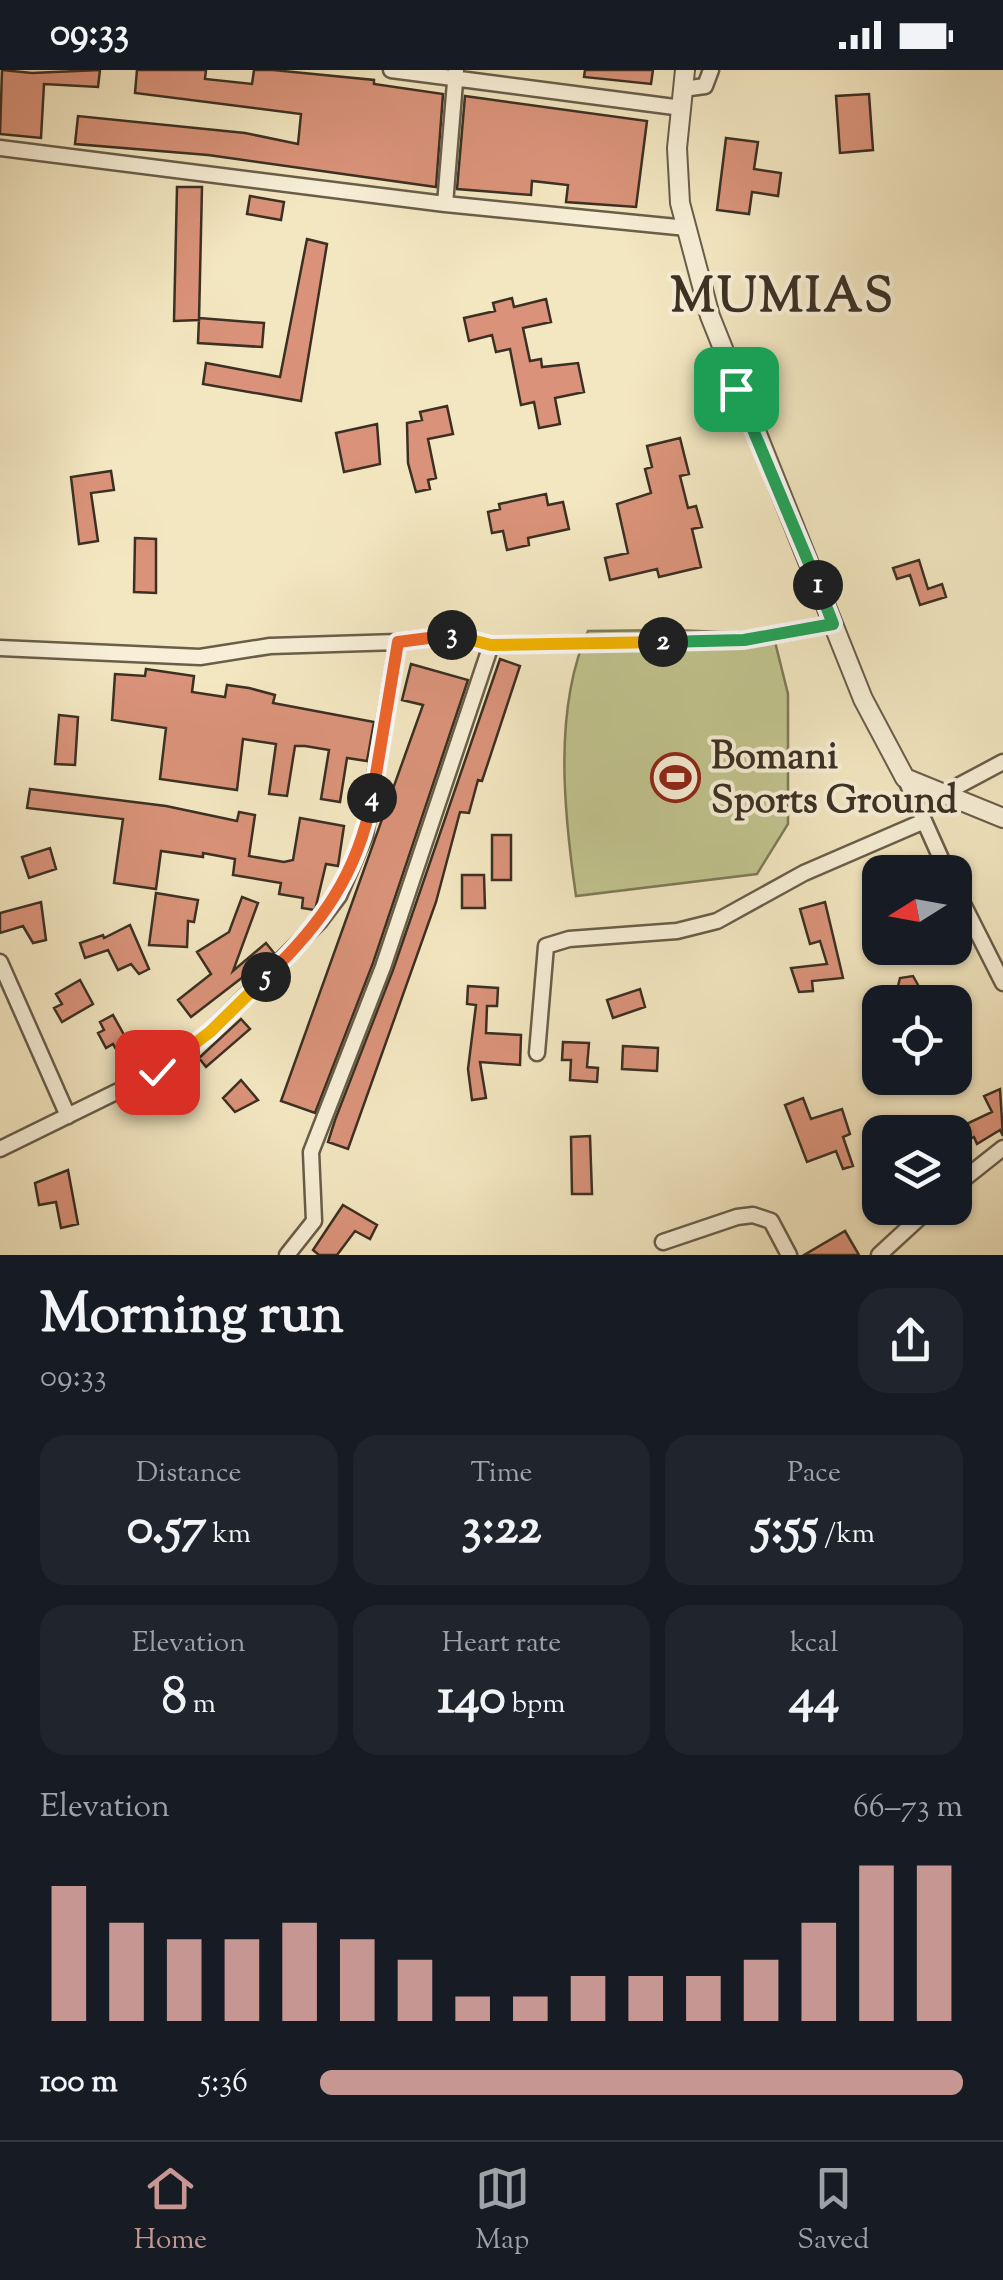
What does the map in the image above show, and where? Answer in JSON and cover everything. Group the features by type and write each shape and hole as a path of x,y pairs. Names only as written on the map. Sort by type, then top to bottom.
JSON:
{"street":[{"path":"391,70 683,89 705,86 711,70"},
{"path":"445,204 456,74"},
{"path":"683,89 678,171 687,228 710,316 862,699 906,778 938,855"},
{"path":"0,148 445,204 687,228"},
{"path":"0,648 200,656 270,646 398,642 450,635 491,645 744,640 833,624"},
{"path":"0,1149 157,1072 210,1032 294,951 339,896 365,835 398,642"},
{"path":"287,1255 316,1215 312,1152 383,967 491,645"},
{"path":"940,794 1003,762"},
{"path":"906,778 1003,818"},
{"path":"538,1053 546,946 569,939 677,930 717,921 804,873 922,822"},
{"path":"972,922 1003,984"},
{"path":"0,962 68,1116"},
{"path":"972,1173 1003,1148"},
{"path":"663,1242 754,1215 771,1220 789,1255"},
{"path":"879,1255 912,1225"}],"green space":[{"name":"Bomani Sports Ground","path":"588,631 773,634 788,694 788,824 757,874 576,896 564,762 570,694"}],"building":[{"path":"2,70 100,70 98,87 44,84 41,138 0,134"},
{"path":"137,70 206,70 205,79 252,84 254,70 273,70 374,80 374,84 443,94 436,187 208,155 75,144 78,116 245,133 298,144 301,114 135,93"},
{"path":"585,70 653,70 651,84 584,77"},
{"path":"869,94 873,150 840,153 836,96"},
{"path":"465,96 647,121 636,207 566,202 568,185 532,181 531,195 457,189"},
{"path":"726,138 758,142 754,169 781,173 778,196 752,192 749,214 717,210"},
{"path":"177,187 202,187 199,320 174,321"},
{"path":"250,196 284,202 281,220 247,214"},
{"path":"307,239 327,244 301,401 203,384 206,363 280,377"},
{"path":"512,298 514,307 546,299 551,322 523,328 530,361 541,359 542,367 578,363 584,392 555,398 560,424 539,428 534,402 521,405 510,349 496,352 492,335 469,341 464,318 495,311 493,303"},
{"path":"199,318 264,323 262,347 198,343"},
{"path":"447,406 453,434 428,439 436,478 428,480 430,489 416,492 408,463 407,423 422,420 420,412"},
{"path":"377,424 380,464 344,472 336,433"},
{"path":"680,438 689,474 680,476 688,508 696,506 702,527 692,529 701,567 659,577 657,569 610,580 605,558 628,553 617,504 651,493 645,469 652,467 647,446"},
{"path":"111,471 114,490 91,493 98,541 79,544 71,477"},
{"path":"546,494 548,505 563,502 569,529 528,538 529,545 507,550 503,531 492,533 488,512 500,509 499,504"},
{"path":"135,538 156,539 156,593 134,592"},
{"path":"919,560 928,589 942,584 946,597 920,605 910,575 897,579 893,568"},
{"path":"500,659 520,666 469,813 460,812 436,902 348,1149 328,1142 393,970"},
{"path":"411,664 468,680 373,963 315,1113 281,1101 423,705 402,700"},
{"path":"146,669 194,676 192,692 225,697 227,685 249,688 275,695 273,703 374,722 367,761 347,758 340,802 321,799 329,750 305,746 295,746 287,796 269,794 276,744 243,739 237,790 160,779 166,728 112,720 115,674 145,676"},
{"path":"59,715 78,717 75,765 55,764"},
{"path":"30,789 166,806 237,821 239,812 255,815 249,856 284,862 293,860 300,818 344,826 338,866 326,864 315,910 302,908 303,898 279,894 281,883 233,875 235,859 203,853 203,857 161,851 156,889 114,883 123,819 27,808"},
{"path":"492,835 511,835 511,880 492,880"},
{"path":"50,848 56,869 29,878 22,857"},
{"path":"462,875 484,875 485,908 462,908"},
{"path":"156,893 198,900 194,922 188,921 187,947 149,945"},
{"path":"242,897 258,903 233,971 266,943 274,953 191,1017 178,1000 211,974 197,952 229,932"},
{"path":"41,902 46,940 33,943 23,926 0,933 0,913"},
{"path":"825,902 843,978 812,981 813,991 799,992 791,968 827,964 820,941 810,944 800,909"},
{"path":"130,925 149,969 139,974 131,964 118,970 108,950 85,958 80,943 103,935 104,938"},
{"path":"913,976 918,985 898,985 900,978"},
{"path":"80,980 93,1004 62,1022 54,1008 62,1004 56,994"},
{"path":"468,986 498,988 497,1006 487,1006 486,1033 521,1035 520,1065 480,1062 486,1098 472,1100 468,1069 476,1005 467,1004"},
{"path":"640,989 645,1007 613,1018 607,1000"},
{"path":"113,1015 128,1042 116,1049 113,1044 106,1048 98,1033 104,1030 100,1022"},
{"path":"241,1019 250,1029 206,1067 199,1058"},
{"path":"563,1042 589,1043 587,1067 598,1068 597,1082 570,1080 571,1060 562,1060"},
{"path":"623,1046 658,1048 657,1071 622,1069"},
{"path":"241,1080 258,1100 235,1112 223,1098"},
{"path":"1000,1089 1003,1136 1000,1130 977,1144 972,1138 972,1121 992,1112 984,1096"},
{"path":"803,1098 811,1119 842,1109 850,1134 843,1137 853,1166 843,1169 836,1151 807,1162 785,1105"},
{"path":"590,1136 592,1194 572,1194 571,1137"},
{"path":"68,1170 78,1224 61,1228 56,1202 39,1205 35,1183"},
{"path":"343,1205 377,1225 370,1239 355,1231 337,1255 319,1255 313,1250"},
{"path":"845,1231 859,1255 804,1255"}],"place":[{"name":"Bomani Sports Ground","path":"676,777"}],"district":[{"name":"MUMIAS","path":"783,294"}],"route":[{"path":"157,1072 210,1032 294,951 339,896 365,835 398,642 450,635 491,645 744,640 833,624 736,389"}]}
